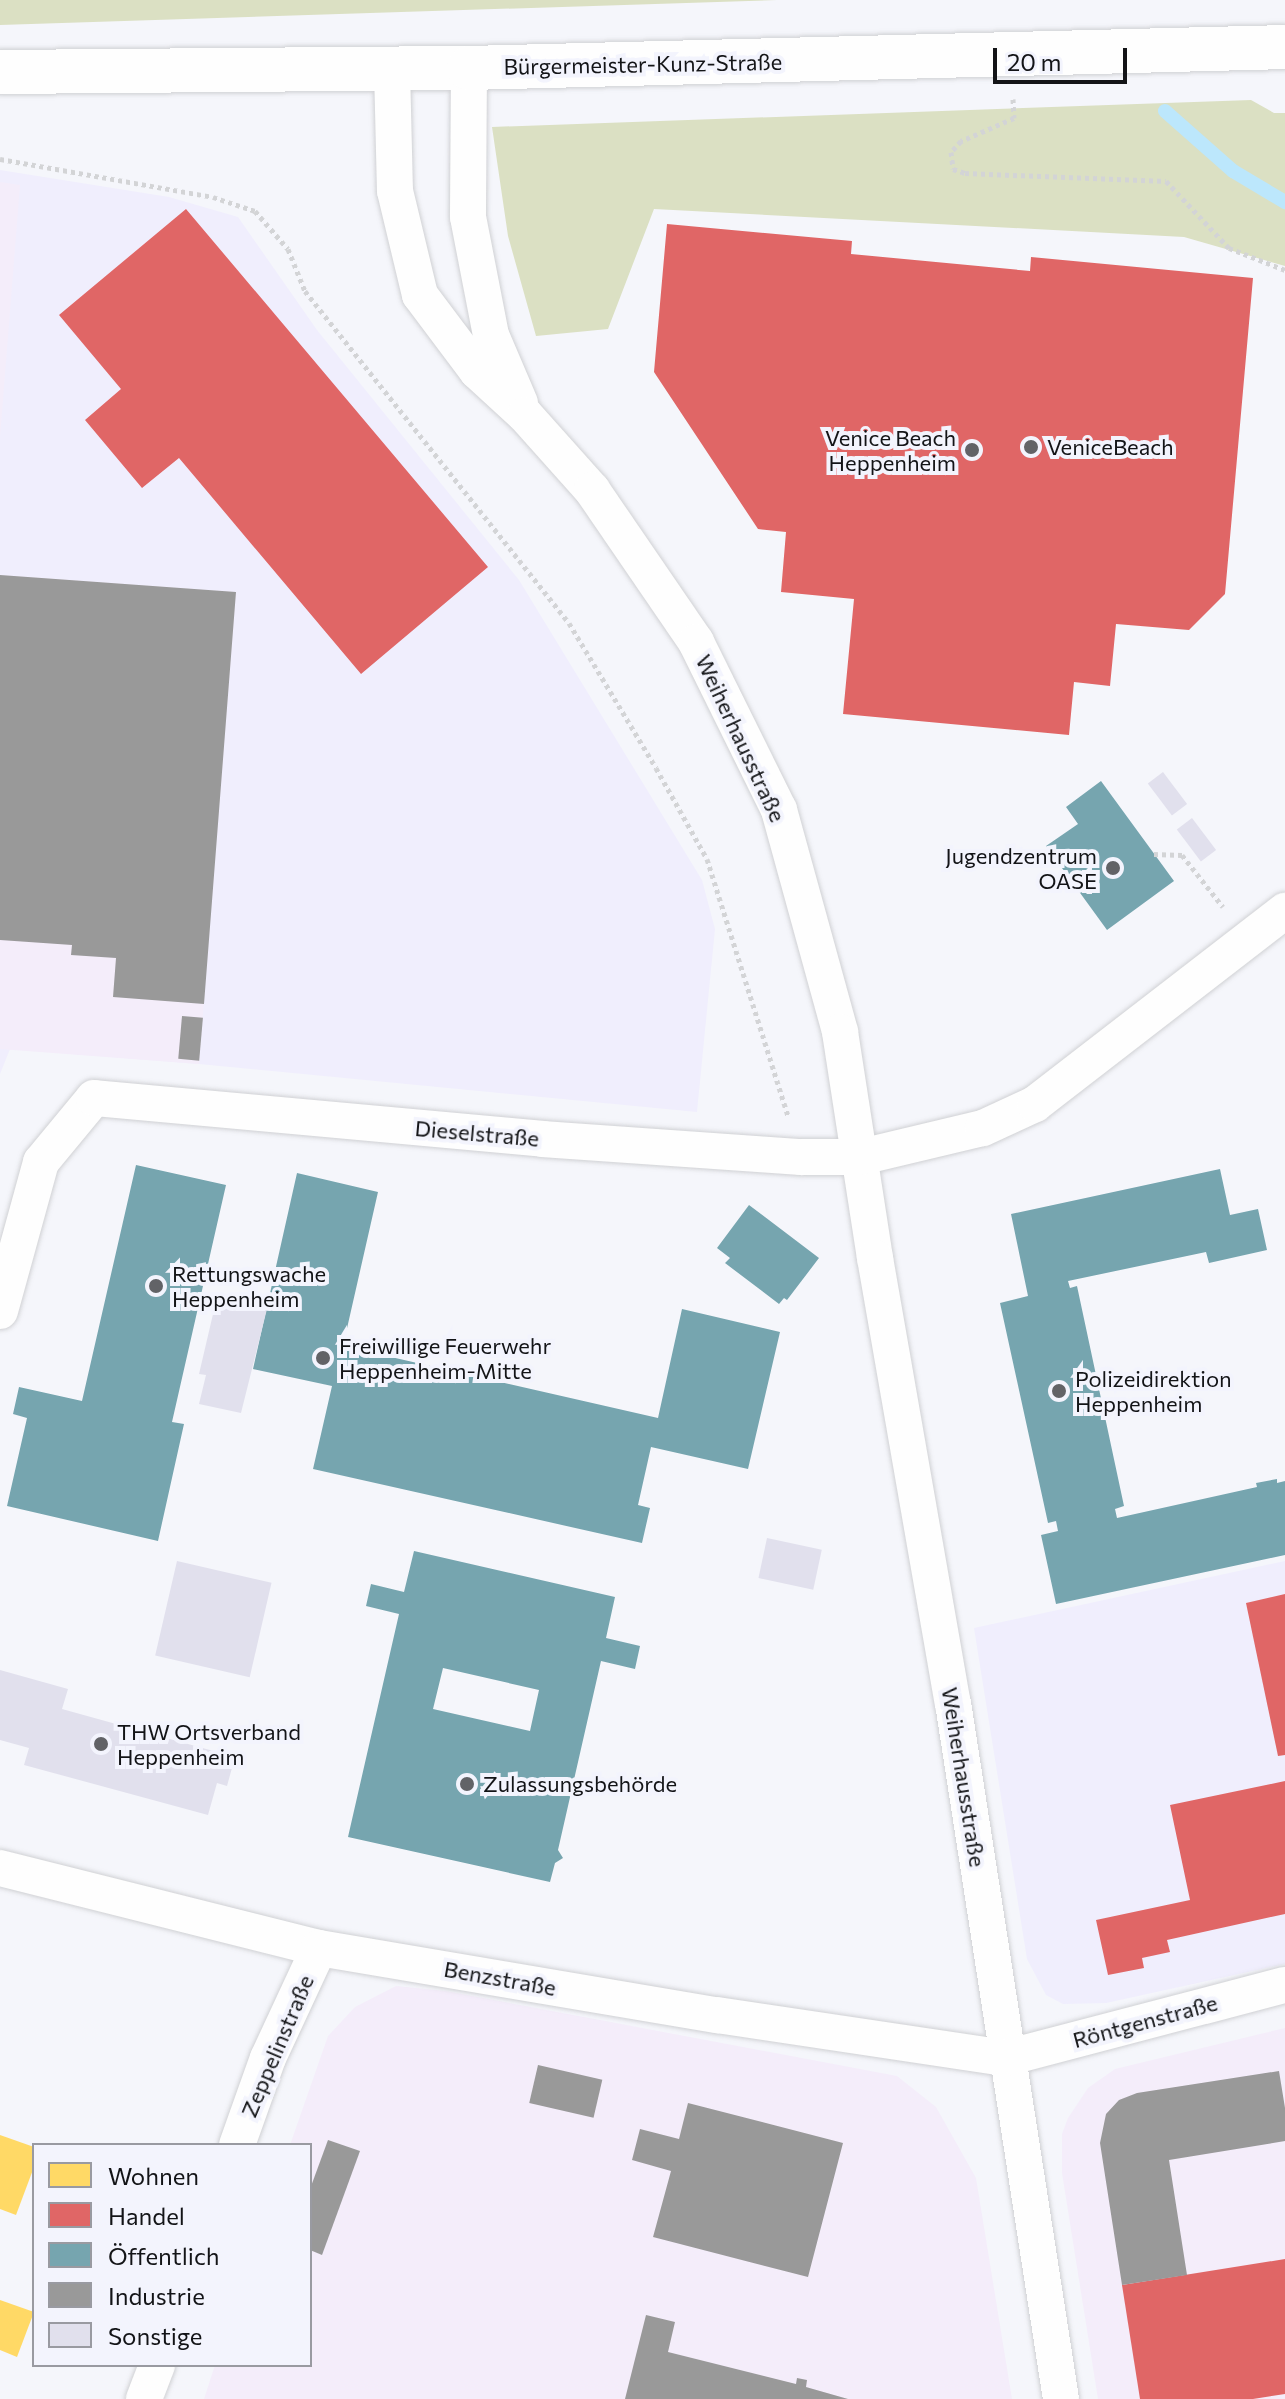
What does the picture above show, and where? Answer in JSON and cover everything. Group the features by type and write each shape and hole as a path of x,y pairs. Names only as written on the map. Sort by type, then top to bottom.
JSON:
{"street":[{"name":"Bürgermeister-Kunz-Straße","path":"0,72 469,68 1275,48"},
{"name":"Weiherhausstraße","path":"469,68 468,217 491,335 525,415"},
{"name":"Weiherhausstraße","path":"392,69 395,191 420,295 477,371 525,415 592,490 696,642 779,810 840,1032 875,1258 953,1703 1061,2399"},
{"path":"861,1157 983,1128 1035,1104 1285,911"},
{"name":"Dieselstraße","path":"0,1311 41,1162 94,1098 527,1138 801,1157 861,1157"},
{"name":"Benzstraße","path":"0,1868 319,1948 717,2015 1006,2058"},
{"name":"Zeppelinstraße","path":"238,2143 268,2058 319,1948"},
{"name":"Röntgenstraße","path":"1006,2058 1285,1985"},
{"path":"144,2399 156,2367"}],"path":[{"path":"1013,99 1014,118 961,141 951,152 953,169 965,173 1166,181 1229,248 1285,270"},
{"path":"0,159 213,197 255,211 288,249 305,291 569,623 663,781 707,859 801,1157"},
{"path":"1154,854 1182,855 1249,939"}],"shaded area":[{"path":"0,170 169,197 238,217 317,330 519,580 702,880 715,929 697,1112 10,1049 0,1074"},
{"path":"0,182 20,185 0,437"},
{"path":"0,575 236,592 199,1064 0,1049"},
{"path":"1285,1561 1285,1964 1106,2003 1063,2004 1046,1995 1027,1959 974,1628"},
{"path":"396,1986 446,1991 897,2076 936,2107 976,2178 1012,2399 204,2399 214,2367 312,2367 312,2143 291,2143 328,2036 355,2007"},
{"path":"1285,2028 1285,2399 1098,2399 1062,2173 1062,2134 1068,2118 1088,2088 1115,2069"}],"green space":[{"path":"0,0 777,0 0,25"},
{"path":"1251,100 1274,113 1285,113 1285,266 1184,237 654,209 608,329 536,336 508,236 492,127"}],"building: Wohnen":[{"path":"0,2135 32,2146 32,2172 16,2215 0,2209"},
{"path":"0,2300 32,2311 17,2357 0,2350"}],"building: Handel":[{"path":"186,209 488,567 361,674 179,458 142,488 85,420 121,389 59,315"},
{"name":"Venice Beach Heppenheim","path":"667,224 852,241 851,254 1030,271 1031,257 1253,278 1225,594 1189,630 1116,624 1110,686 1074,682 1069,735 843,714 854,599 781,592 786,532 758,529 654,372"},
{"path":"1285,1594 1285,1755 1278,1756 1246,1603"},
{"path":"1285,1781 1285,1914 1167,1940 1170,1952 1142,1958 1144,1968 1108,1975 1096,1920 1190,1900 1170,1805"},
{"path":"1285,2259 1285,2394 1253,2399 1140,2399 1122,2285"}],"building: Öffentlich":[{"name":"Jugendzentrum OASE","path":"1101,781 1174,881 1107,930 1046,846 1078,824 1066,807"},
{"name":"Rettungswache Heppenheim","path":"136,1165 226,1185 172,1422 184,1424 158,1541 7,1506 27,1418 13,1414 19,1387 82,1401"},
{"name":"Polizeidirektion Heppenheim","path":"1220,1169 1230,1215 1258,1209 1267,1250 1209,1263 1206,1252 1068,1281 1070,1288 1077,1286 1124,1506 1115,1509 1117,1518 1257,1487 1256,1483 1277,1479 1277,1483 1285,1481 1285,1555 1056,1604 1041,1535 1058,1531 1056,1521 1048,1523 1000,1303 1028,1296 1011,1214"},
{"name":"Freiwillige Feuerwehr Heppenheim-Mitte","path":"297,1173 378,1192 343,1346 658,1418 682,1309 780,1332 748,1469 651,1447 638,1505 650,1508 642,1543 313,1469 332,1386 253,1369"},
{"path":"749,1205 819,1258 787,1300 784,1298 779,1304 725,1263 730,1258 717,1248"},
{"path":"414,1551 615,1597 606,1638 640,1646 635,1669 601,1661 558,1850 563,1858 555,1863 550,1882 348,1837 399,1614 366,1606 371,1584 404,1592","holes":["443,1668 539,1690 530,1731 433,1709"]}],"building: Industrie":[{"path":"0,575 236,592 204,1004 113,997 116,958 71,955 72,945 0,940"},
{"path":"182,1016 203,1018 199,1061 178,1059"},
{"path":"538,2065 602,2080 594,2118 529,2103"},
{"path":"1279,2071 1285,2108 1285,2141 1169,2160 1187,2275 1122,2285 1100,2143 1106,2114 1119,2100 1137,2093"},
{"path":"688,2103 843,2143 808,2277 653,2237 671,2171 632,2160 640,2129 679,2139"},
{"path":"328,2140 360,2151 322,2255 312,2251 312,2184"},
{"path":"646,2315 675,2322 668,2352 796,2384 797,2378 807,2380 806,2387 848,2399 625,2399"}],"building: Sonstige":[{"path":"1163,772 1187,804 1172,815 1148,783"},
{"path":"1192,818 1216,850 1201,861 1177,829"},
{"path":"217,1297 267,1309 241,1413 199,1404 206,1375 199,1374"},
{"path":"767,1538 822,1550 813,1590 758,1578"},
{"path":"177,1561 272,1583 250,1677 155,1656"},
{"name":"THW Ortsverband Heppenheim","path":"0,1670 68,1689 62,1709 235,1757 227,1786 217,1783 208,1815 24,1765 29,1748 0,1740"}],"waterway":[{"path":"1165,111 1233,171 1285,202"}],"place":[{"name":"VeniceBeach","path":"1031,447"},
{"name":"Venice Beach Heppenheim","path":"972,450"},
{"name":"Jugendzentrum OASE","path":"1113,868"},
{"name":"Rettungswache Heppenheim","path":"156,1286"},
{"name":"Freiwillige Feuerwehr Heppenheim-Mitte","path":"323,1358"},
{"name":"Polizeidirektion Heppenheim","path":"1059,1391"},
{"name":"THW Ortsverband Heppenheim","path":"101,1744"},
{"name":"Zulassungsbehörde","path":"467,1784"}]}
